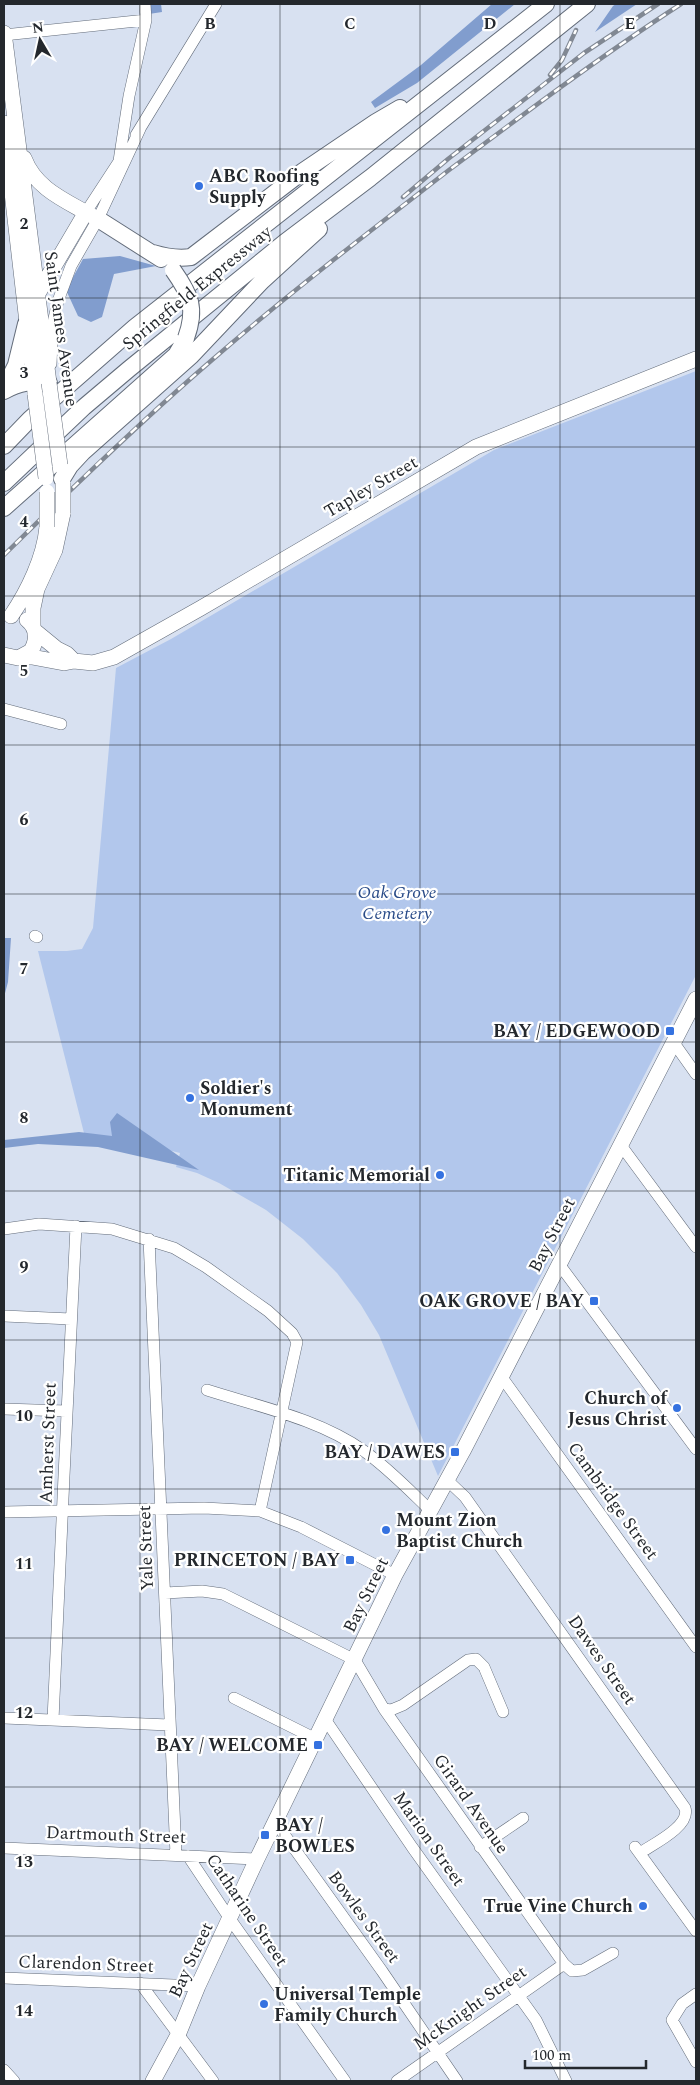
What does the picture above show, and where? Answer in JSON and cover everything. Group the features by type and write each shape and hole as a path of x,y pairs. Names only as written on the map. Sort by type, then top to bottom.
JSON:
{"highway":[{"name":"Springfield Expressway","path":"4,446 30,419 134,327 546,4"},
{"name":"Springfield Expressway","path":"4,483 84,407 129,369 284,243 379,170 584,6"},
{"path":"153,254 168,258 191,257 324,157 376,122 446,82"},
{"path":"62,476 83,452 191,356 262,281 326,223 379,170"},
{"path":"4,508 176,355 186,338 191,322 191,302 188,292 173,270 153,254 92,215"},
{"path":"4,390 16,366 26,324"},
{"path":"4,390 21,382 39,386"}],"main road":[{"name":"Saint James Avenue","path":"4,34 37,294 39,386 47,527 45,540 35,570 22,601 8,618"},
{"name":"Saint James Avenue","path":"4,123 7,187 26,324 39,386 62,476 63,513 55,550 37,589 33,608 34,646 13,657"},
{"path":"16,136 29,171 41,184 56,196 92,215 37,294 26,324"},
{"name":"Tapley Street","path":"13,657 32,656 64,663 74,661 92,663 114,657 476,447 696,359"},
{"path":"8,618 23,618 56,649 67,654 74,661"},
{"path":"4,672 13,657"},
{"name":"Bay Street","path":"153,2081 178,2034 198,1986 257,1859 276,1824 395,1575 463,1451 696,999"}],"street":[{"path":"119,162 129,96 146,20 145,4"},
{"path":"39,386 58,301 92,215 119,162 216,4"},
{"path":"4,34 146,20"},
{"path":"92,215 140,129"},
{"path":"4,709 61,724"},
{"path":"674,1043 696,1074"},
{"path":"620,1144 696,1247"},
{"path":"4,1229 38,1224 112,1230 174,1248 206,1267 268,1311 292,1333 296,1342 260,1511"},
{"name":"Amherst Street","path":"53,1720 76,1226"},
{"name":"Yale Street","path":"149,1240 162,1509 169,1725 182,1855"},
{"path":"559,1264 696,1449"},
{"path":"4,1316 71,1319"},
{"name":"Cambridge Street","path":"501,1376 696,1647"},
{"path":"207,1390 281,1413 340,1436 364,1451 384,1467 430,1510"},
{"path":"4,1409 66,1411"},
{"name":"Dawes Street","path":"446,1479 464,1497 478,1516 685,1808 686,1817 679,1827 637,1850 696,1931"},
{"path":"4,1512 204,1508 260,1511 300,1527 395,1575"},
{"path":"165,1593 202,1591 223,1594 354,1660"},
{"path":"384,1709 391,1710 403,1705 468,1660 476,1659 484,1667 503,1712"},
{"name":"Girard Avenue","path":"354,1660 384,1709 564,1964"},
{"path":"234,1698 316,1739"},
{"path":"4,1718 169,1725"},
{"name":"Marion Street","path":"325,1719 517,1996 536,2020 566,2081"},
{"path":"480,1847 523,1818"},
{"name":"Bowles Street","path":"276,1824 382,1971 457,2081"},
{"name":"Dartmouth Street","path":"4,1848 257,1859"},
{"name":"Catharine Street","path":"182,1855 345,2081"},
{"path":"564,1964 572,1971 583,1970 614,1953"},
{"name":"McKnight Street","path":"397,2081 564,1964"},
{"name":"Clarendon Street","path":"4,1978 198,1986"},
{"path":"140,1983 213,2081"},
{"path":"696,1994 682,2004 672,2020 696,2062"},
{"path":"4,2070 14,2081"}],"green space":[{"name":"Oak Grove Cemetery","path":"696,371 696,975 438,1476 379,1335 361,1305 337,1273 303,1239 266,1210 219,1183 197,1173 176,1167 180,1153 85,1137 38,951 82,949 93,928 116,668 171,639 494,450"}],"shaded area":[{"path":"148,4 161,4 162,12 149,14"},
{"path":"492,4 515,4 417,83 375,108 371,102 421,65"},
{"path":"616,4 637,4 595,32 613,6"},
{"path":"120,256 156,266 114,274 102,317 91,322 78,316 66,290 83,259"},
{"path":"4,938 11,938 8,982 4,997"},
{"path":"117,1113 199,1170 98,1147 38,1144 4,1148 4,1140 79,1132 112,1136 110,1122"}],"railway":[{"path":"403,197 448,159 584,53 658,4"},
{"path":"4,555 159,407 270,311 449,170 592,64 681,4"},
{"path":"550,75 562,60 576,30"}],"place":[{"name":"ABC Roofing Supply","path":"199,186"},
{"name":"BAY / EDGEWOOD","path":"670,1031"},
{"name":"Soldier's Monument","path":"190,1098"},
{"name":"Titanic Memorial","path":"440,1175"},
{"name":"OAK GROVE / BAY","path":"594,1301"},
{"name":"Church of Jesus Christ","path":"677,1408"},
{"name":"BAY / DAWES","path":"455,1452"},
{"name":"Mount Zion Baptist Church","path":"386,1530"},
{"name":"PRINCETON / BAY","path":"350,1560"},
{"name":"BAY / WELCOME","path":"318,1745"},
{"name":"BAY / BOWLES","path":"265,1835"},
{"name":"True Vine Church","path":"643,1906"},
{"name":"Universal Temple Family Church","path":"264,2004"}]}
